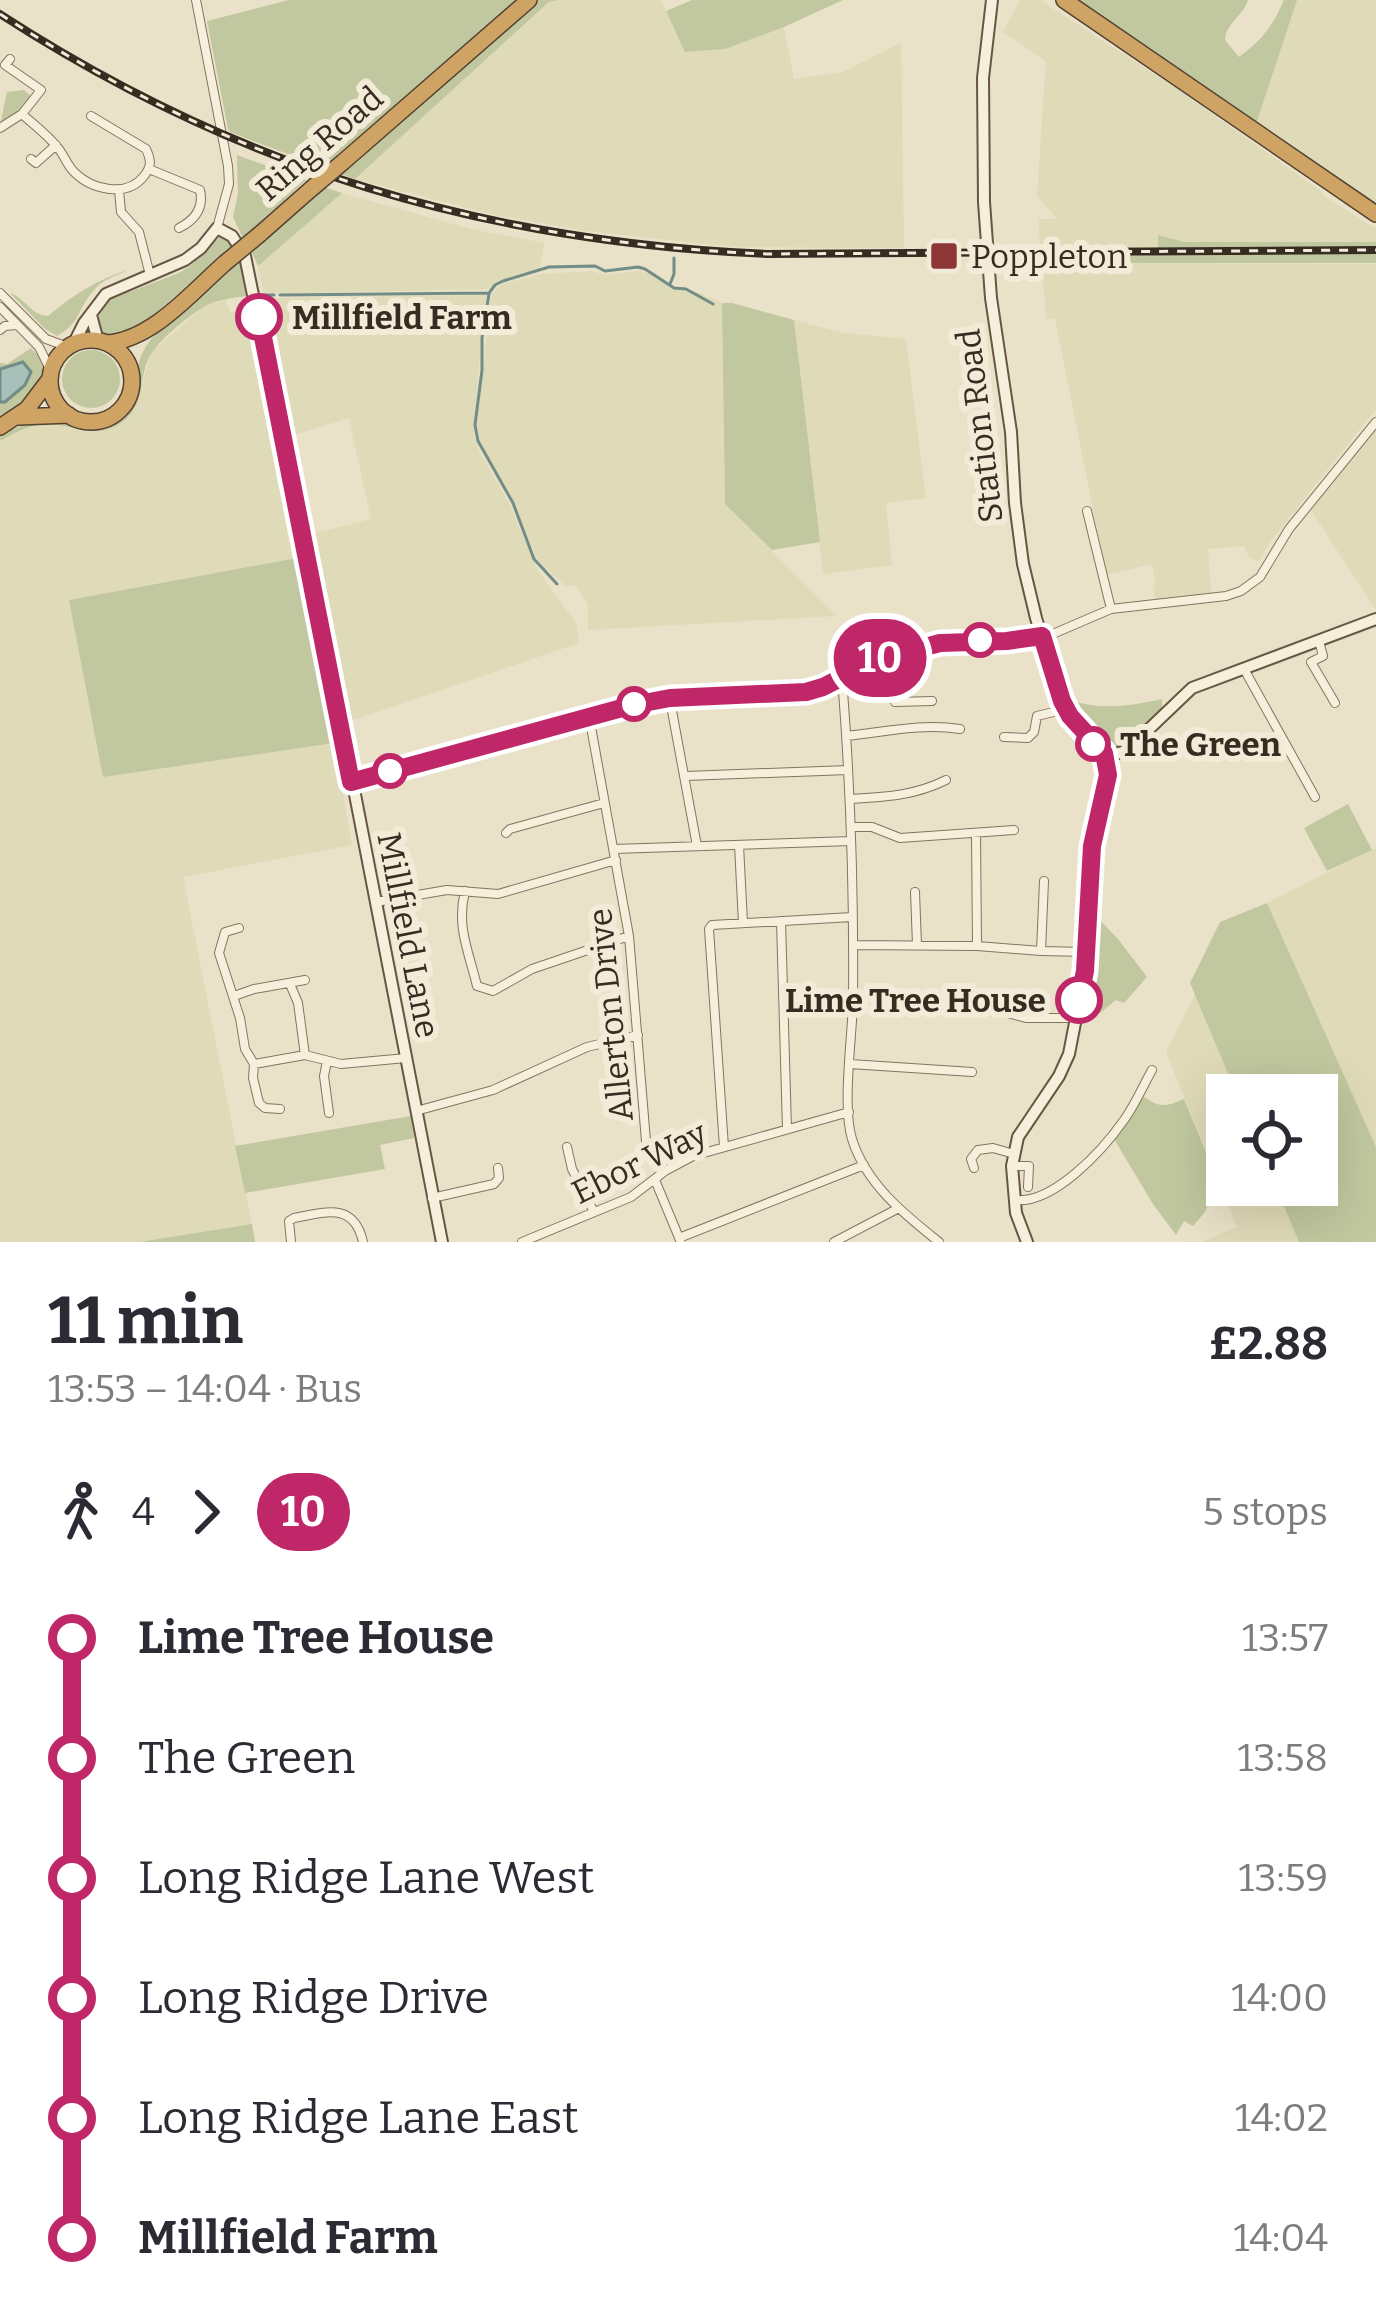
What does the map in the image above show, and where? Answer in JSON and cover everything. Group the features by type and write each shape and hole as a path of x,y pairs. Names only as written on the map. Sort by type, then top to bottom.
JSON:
{"highway":[{"name":"Ring Road","path":"102,342 128,340 147,331 529,0"},
{"path":"1064,0 1376,214"},
{"name":"Ring Road","path":"130,373 147,331"},
{"path":"0,427 37,398 54,362 71,345 102,342 120,352 130,373 128,398 110,416 94,421 43,414 16,418"},
{"path":"51,374 54,399 69,415"}],"street":[{"path":"0,293 46,339 71,345 106,294 177,265 217,228 230,184 196,0"},
{"name":"Station Road","path":"992,0 982,123 991,298 1011,432 1023,564 1063,704"},
{"path":"0,128 22,114 41,90 5,65 10,58"},
{"path":"22,114 88,182 119,190 136,185 149,169 146,149 92,119"},
{"path":"31,159 36,163 56,145"},
{"path":"149,169 200,190 201,206 179,228"},
{"path":"119,190 121,212 139,232 150,274"},
{"name":"Millfield Lane","path":"217,228 236,240 249,265 442,1242"},
{"path":"0,307 39,347 51,374"},
{"path":"92,314 102,342"},
{"path":"0,330 18,325"},
{"path":"351,782 670,698 806,692 876,660 940,643 1042,636 1111,610 1241,591 1259,577 1289,529 1376,422"},
{"path":"1087,511 1111,610"},
{"path":"1028,1242 1013,1200 1013,1160 1018,1137 1070,1054 1086,952 1092,846 1108,775 1126,751 1192,688 1376,619"},
{"path":"1318,639 1323,656 1311,662 1335,703"},
{"path":"892,655 896,703 932,701"},
{"path":"1243,667 1315,797"},
{"path":"837,681 842,691 851,827 851,1137 864,1165 897,1210 939,1242"},
{"path":"670,698 698,845"},
{"path":"1004,737 1028,738 1037,716 1063,704 1104,753 1126,751"},
{"name":"Allerton Drive","path":"589,716 629,937 646,1141 664,1172"},
{"path":"846,736 934,725 960,729"},
{"path":"1104,753 1108,775"},
{"path":"686,776 848,770"},
{"path":"850,799 898,797 923,792 946,780"},
{"path":"506,832 604,803"},
{"path":"851,827 872,827 900,838 1014,830"},
{"path":"976,833 977,946"},
{"path":"376,902 448,890 498,894 615,854 698,845 851,841"},
{"path":"739,845 742,923"},
{"path":"1041,951 1044,881"},
{"path":"465,891 461,925 477,986 484,990 493,991 532,969 629,937"},
{"path":"916,892 917,945"},
{"path":"724,1147 709,929 712,925 852,917"},
{"path":"781,921 787,1130"},
{"path":"239,928 222,927 219,953 245,1048 254,1064 259,1103 280,1108"},
{"path":"853,945 1086,952"},
{"path":"234,996 305,980"},
{"path":"290,984 301,1015 305,1055"},
{"path":"949,991 948,1004 979,1005 1026,1018 1076,1018"},
{"path":"416,1111 493,1090 587,1047 638,1035"},
{"path":"254,1064 305,1055 360,1064 406,1058"},
{"path":"327,1061 329,1113"},
{"path":"850,1064 972,1072"},
{"path":"1013,1200 1028,1202 1086,1165 1127,1116 1151,1070"},
{"name":"Ebor Way","path":"530,1241 631,1197 693,1156 849,1112"},
{"path":"567,1147 572,1169 594,1213"},
{"path":"974,1168 970,1159 978,1150 993,1148 1032,1165 1028,1187"},
{"path":"656,1180 680,1240 864,1165"},
{"path":"432,1198 494,1184 498,1168"},
{"path":"834,1242 897,1210"},
{"path":"292,1242 287,1216 341,1212 355,1220 363,1242"}],"shaded area":[{"path":"661,0 685,52 725,49 784,27 794,79 843,72 901,43 904,248 733,247 586,231 495,215 355,179 550,2"},
{"path":"1020,0 1040,0 1177,89 1376,229 1376,242 1184,242 1159,236 1159,250 1040,250 1039,219 1057,219 1037,196 1046,61 1003,32"},
{"path":"1297,0 1376,0 1376,205 1256,124"},
{"path":"342,193 471,229 545,243 539,270 488,289 264,294 258,266"},
{"path":"1042,263 1376,264 1376,409 1258,562 1244,546 1208,549 1211,594 1156,602 1152,564 1106,575 1055,318 1046,319"},
{"path":"591,271 605,275 640,271 673,289 722,303 725,504 837,616 588,630 588,604 575,585 567,587 538,561 510,493 483,452 477,424 492,294 502,284 541,274"},
{"path":"487,295 474,435 537,569 577,625 579,643 348,722 312,534 371,519 349,418 292,436 265,298"},
{"path":"226,300 230,312 248,309 252,337 257,336 297,558 69,600 104,776 334,743 352,845 183,877 252,1224 139,1242 0,1242 0,441 34,425 88,432 115,426 134,410 152,352 204,306"},
{"path":"794,320 844,333 906,339 926,498 886,503 892,565 823,574"},
{"path":"1376,431 1376,610 1311,510"},
{"path":"1376,848 1376,1147 1267,903"},
{"path":"1195,995 1228,1074 1206,1074 1206,1151 1166,1052"},
{"path":"1228,1206 1284,1206 1299,1242 1202,1242 1237,1227"}],"green space":[{"path":"289,0 519,0 322,167 228,129 207,21"},
{"path":"538,0 558,0 549,2 355,179 337,173"},
{"path":"692,0 843,0 725,49 685,52 666,11"},
{"path":"1079,0 1248,0 1225,40 1239,57 1266,32 1284,0 1297,0 1256,124"},
{"path":"24,90 31,96 0,125 7,92"},
{"path":"237,155 306,180 243,238 233,217"},
{"path":"321,186 342,193 258,266 251,250"},
{"path":"1158,235 1184,242 1376,242 1376,263 1020,263 1019,259 1158,255"},
{"path":"220,237 235,245 140,326 112,337 102,332 98,318 106,301 179,273"},
{"path":"241,258 247,296 207,305 164,339 148,360 138,400 125,420 95,431 38,425 0,441 0,435 38,421 97,424 119,415 131,398 140,358 153,336"},
{"path":"128,270 98,286 71,326 57,336 10,293 48,316 85,289"},
{"path":"722,303 794,320 820,542 772,550 725,504"},
{"path":"31,348 43,361 39,380 30,395 0,418 0,402 25,385 23,362 0,369 0,363 7,364"},
{"path":"91,350 111,359 120,379 111,399 91,408 71,399 62,379 71,359"},
{"path":"297,558 334,743 103,777 69,600"},
{"path":"1063,687 1072,701 1095,705 1162,699 1162,712 1125,748 1107,750 1078,721"},
{"path":"1348,804 1372,850 1327,871 1304,828"},
{"path":"1267,903 1376,1147 1376,1242 1299,1242 1284,1206 1338,1206 1338,1074 1228,1074 1190,983 1220,922"},
{"path":"1092,912 1147,977 1124,1003 1116,1000 1100,1013 1084,1002"},
{"path":"1143,1096 1163,1105 1184,1099 1206,1152 1207,1206 1193,1226 1184,1221 1176,1235 1114,1139"},
{"path":"411,1116 414,1138 380,1145 385,1169 245,1193 235,1146"},
{"path":"252,1224 255,1242 139,1242"}],"water":[{"path":"23,362 31,372 25,385 0,402 0,369"}],"waterway":[{"path":"670,284 674,258"},
{"path":"280,295 489,293 503,281 549,267 595,266 605,271 645,269 674,288 686,289 713,304"},
{"path":"489,294 475,425 478,441 513,503 534,559 557,584"},
{"path":"263,295 274,295"}],"railway":[{"path":"0,14 90,68 273,155 367,188 463,214 561,233 767,254 1376,250"}],"bus line":[{"name":"10","path":"259,317 351,782 633,705 670,698 806,692 876,660 940,643 1042,636 1062,701 1104,753 1108,775 1092,846 1079,1000"}],"place":[{"name":"Poppleton","path":"944,256"},
{"name":"Millfield Farm","path":"259,317"},
{"name":"The Green","path":"1093,744"},
{"name":"Lime Tree House","path":"1079,1000"}]}
